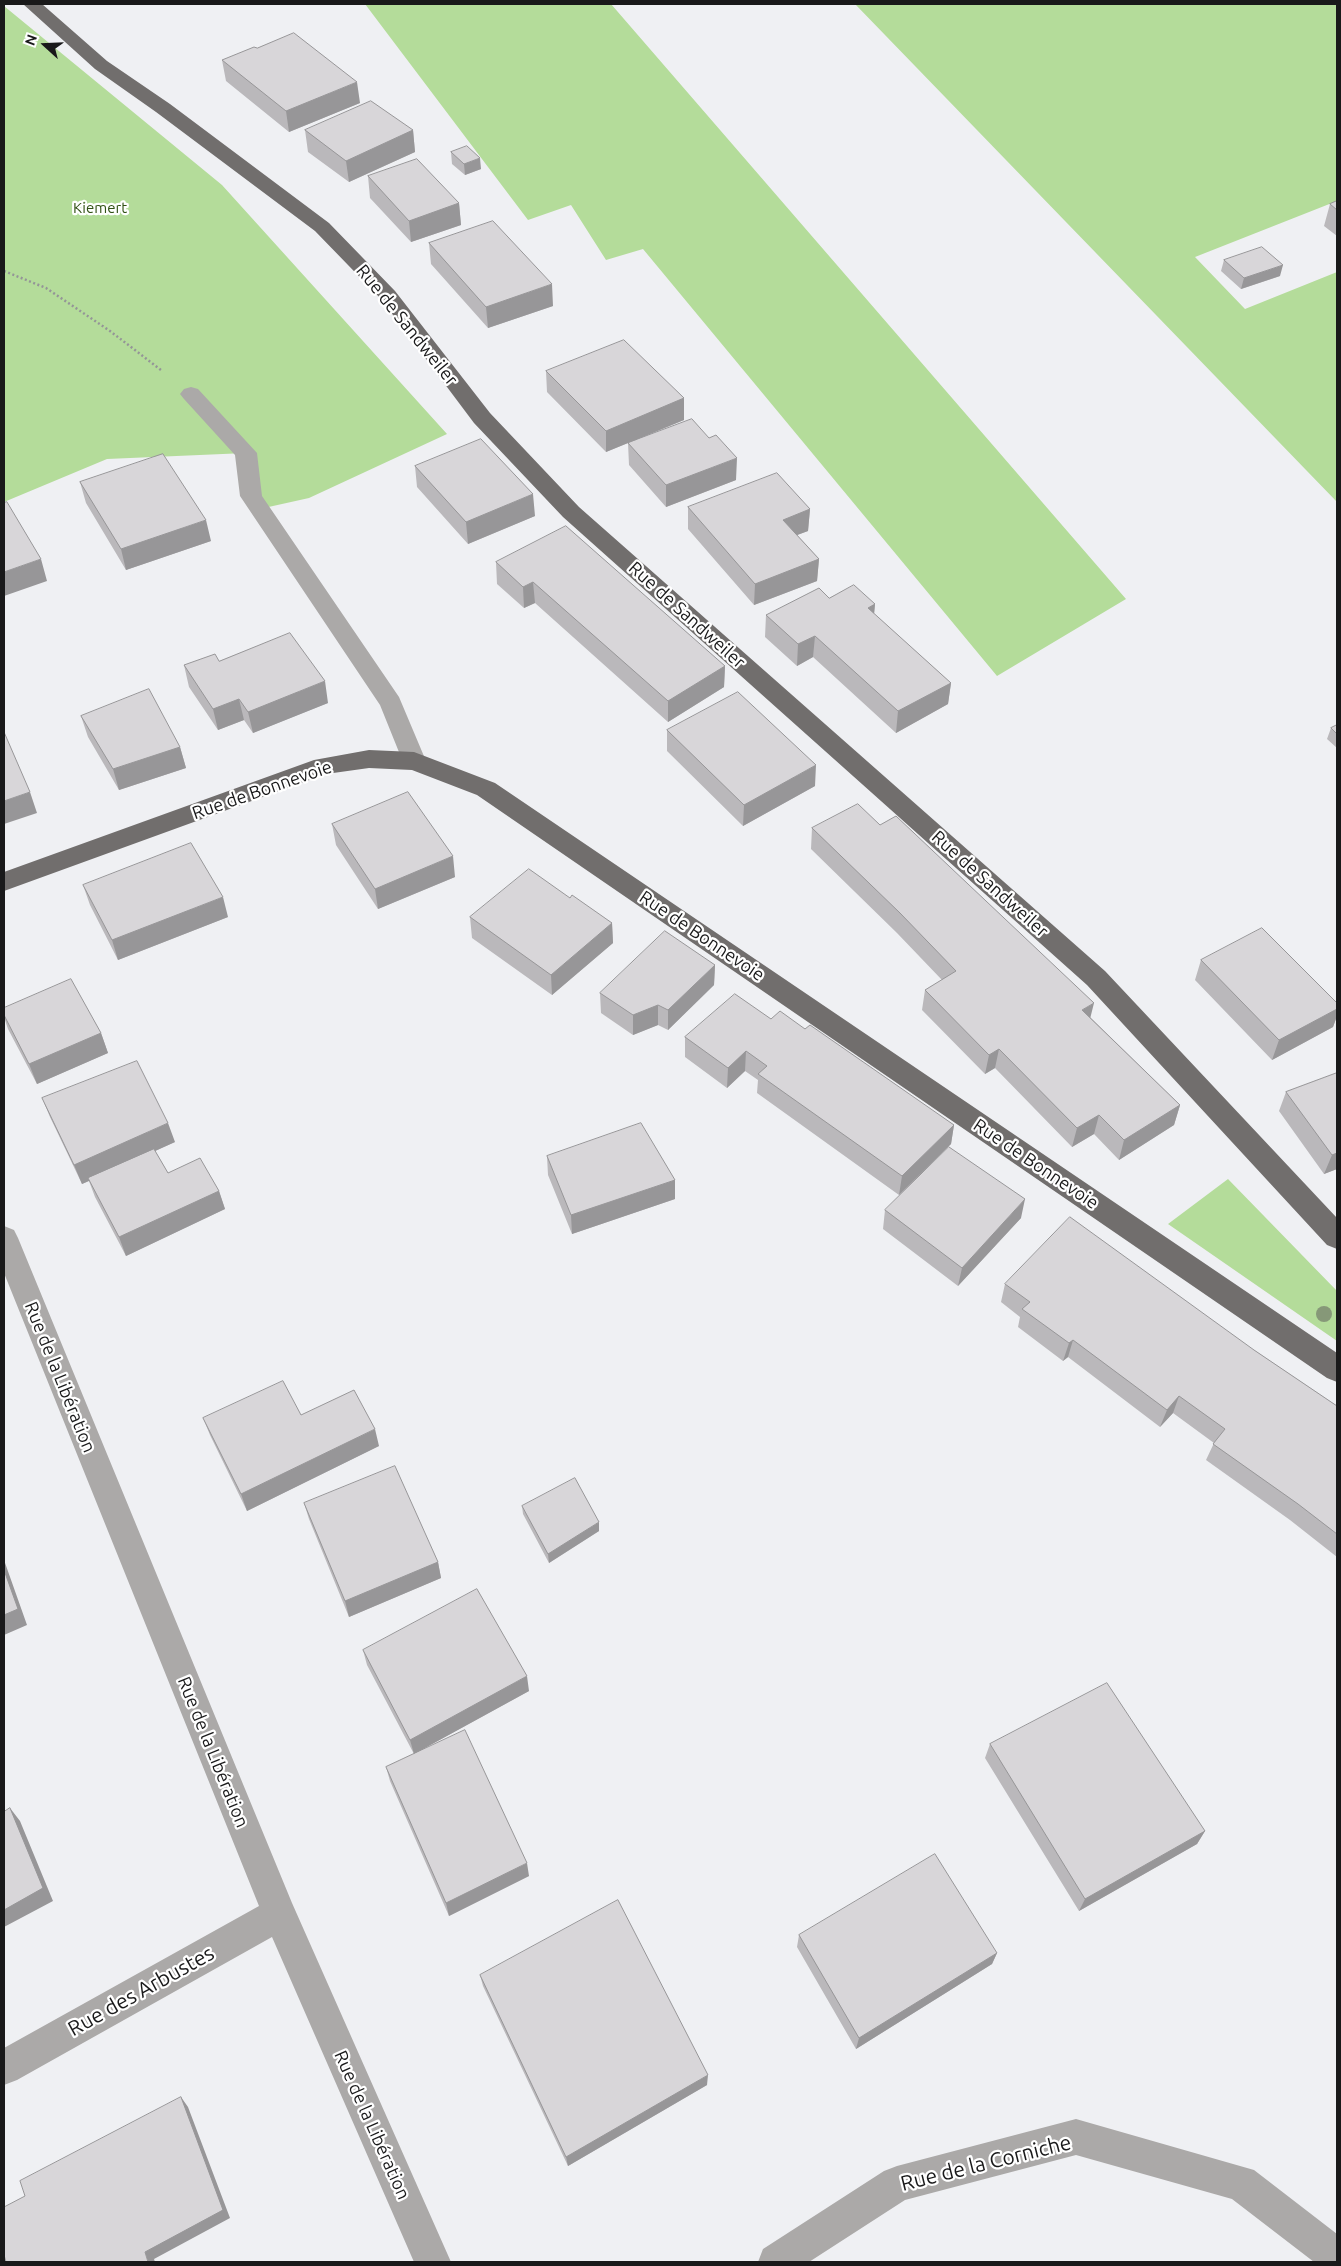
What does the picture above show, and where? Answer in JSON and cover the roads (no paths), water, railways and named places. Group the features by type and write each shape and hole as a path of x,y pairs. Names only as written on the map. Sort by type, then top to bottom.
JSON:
{"main road":[{"name":"Rue de Sandweiler","path":"32,4 101,65 163,108 322,227 388,295 482,418 571,512 1096,978 1337,1237"},
{"name":"Rue de Bonnevoie","path":"4,882 323,766 369,759 414,761 486,789 1337,1369"}],"street":[{"path":"192,394 246,453 251,496 390,703 414,761"},
{"name":"Rue de la Libération","path":"4,1238 279,1914 433,2262"},
{"name":"Rue des Arbustes","path":"4,2067 279,1914"},
{"name":"Rue de la Corniche","path":"776,2262 896,2184 1076,2137 1241,2183 1337,2257"}],"park label":[{"name":"Kiemert","path":"100,208"}]}
